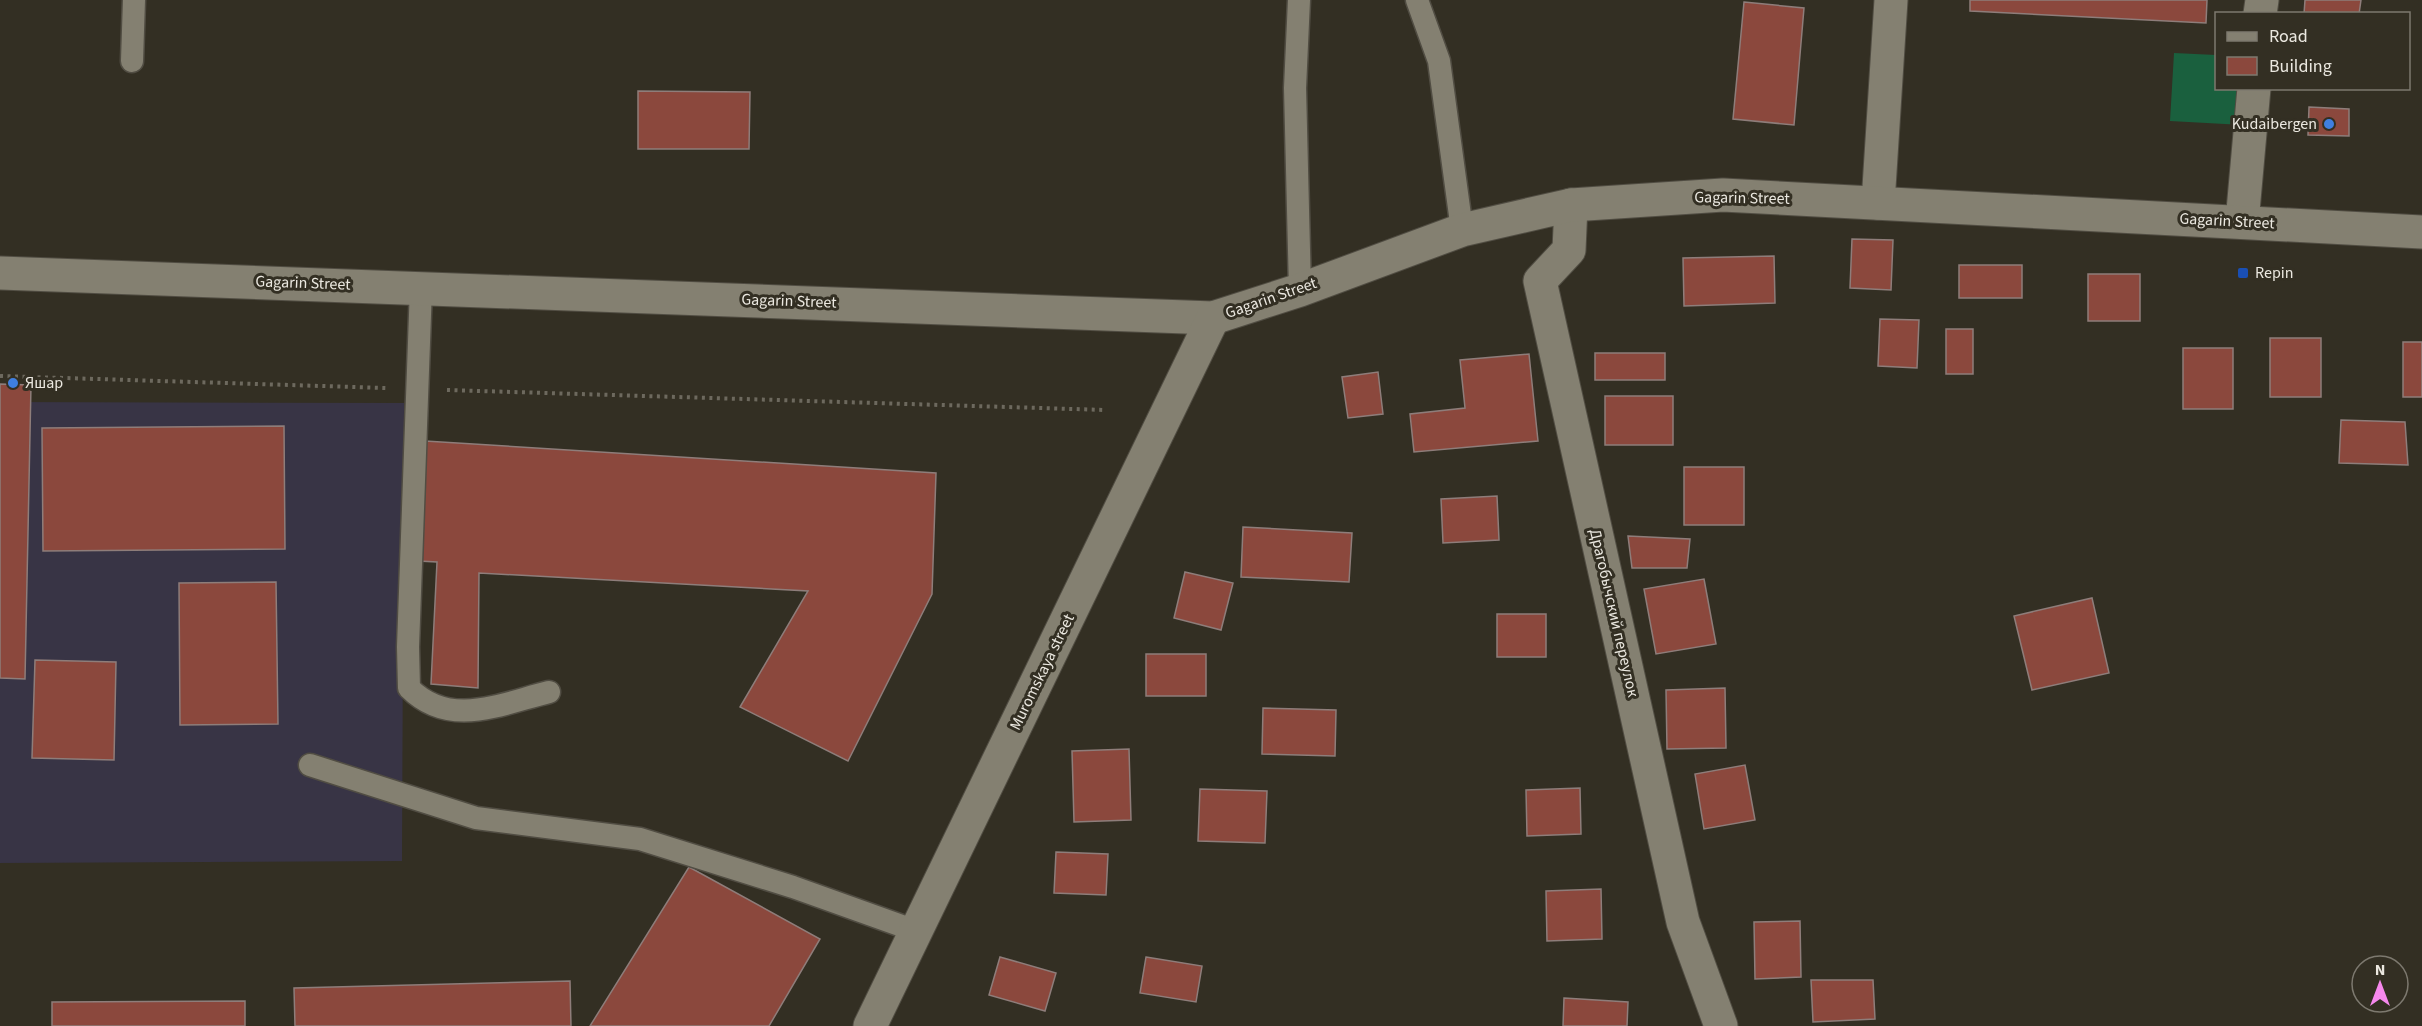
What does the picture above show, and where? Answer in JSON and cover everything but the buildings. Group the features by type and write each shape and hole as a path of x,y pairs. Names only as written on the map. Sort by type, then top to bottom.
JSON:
{"main road":[{"path":"1878,203 1891,0"},
{"path":"2242,222 2254,90"},
{"name":"Gagarin Street","path":"0,273 1214,318 1300,290 1462,230 1571,205 1724,195 2422,232"},
{"name":"Драгобычский переулок","path":"1571,205 1569,250 1540,281 1683,922 1721,1026"},
{"name":"Muromskaya street","path":"870,1026 1214,318"}],"lane":[{"path":"132,61 134,0"},
{"path":"1299,0 1295,88 1300,290"},
{"path":"1417,0 1439,61 1462,230"},
{"path":"420,287 408,647 409,688 420,698 439,708 461,713 549,692"},
{"path":"310,765 476,819 640,839 793,887 916,931"}],"path":[{"path":"0,376 1106,410"}],"shaded area":[{"path":"0,402 404,403 402,861 0,863"}],"green space":[{"path":"2174,53 2215,55 2215,90 2246,90 2243,125 2170,121"}],"place":[{"name":"Kudaibergen","path":"2329,124"},
{"name":"Repin","path":"2243,273"},
{"name":"Яшар","path":"13,383"}]}
